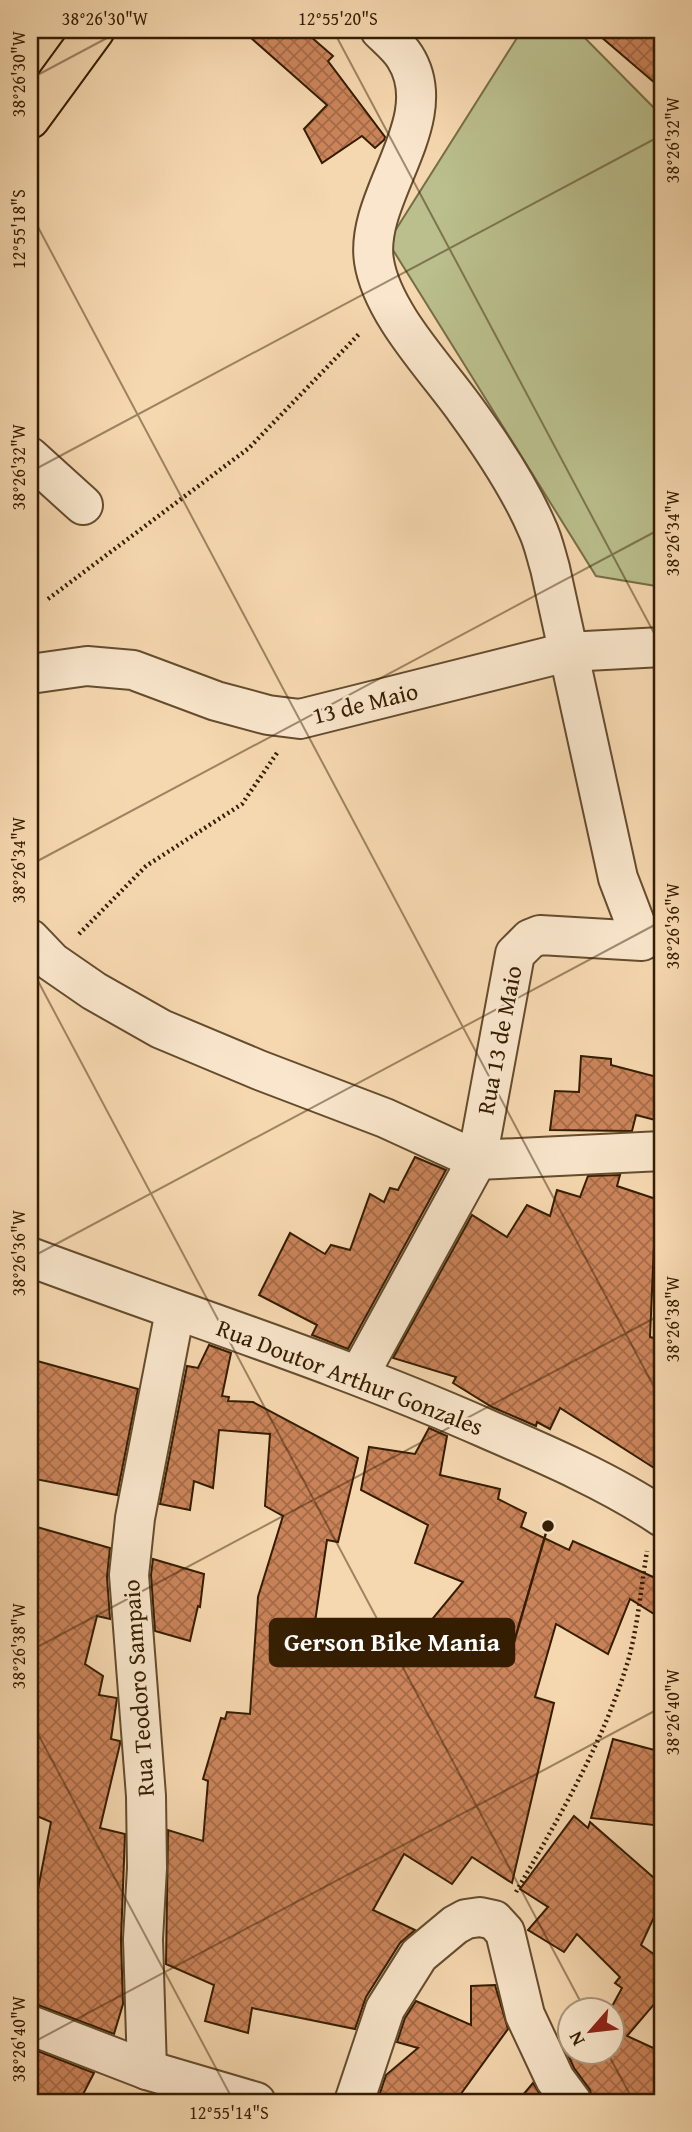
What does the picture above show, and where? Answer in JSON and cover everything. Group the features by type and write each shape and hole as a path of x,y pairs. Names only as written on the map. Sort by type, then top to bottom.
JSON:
{"main road":[{"path":"30,119 96,30"}],"street":[{"name":"Rua 13 de Maio","path":"380,30 405,57 416,84 412,128 373,236 374,262 388,304 467,411 506,471 538,528 550,568 618,878 652,941"},
{"path":"30,457 83,505"},
{"name":"13 de Maio","path":"300,719 567,652 662,647"},
{"path":"30,674 86,666 133,670 216,701 268,715 300,719"},
{"name":"Rua 13 de Maio","path":"359,1374 477,1160 515,954 530,939 540,935 652,941"},
{"path":"41,951 94,991 162,1029 384,1118 477,1160 662,1151"},
{"name":"Rua Doutor Arthur Gonzales","path":"30,1256 175,1311 359,1374 550,1456 658,1515"},
{"name":"Rua Teodoro Sampaio","path":"146,2070 146,1796 129,1575 135,1518 175,1311"},
{"path":"354,2102 385,2009 419,1955 455,1925 466,1919 480,1917 499,1923 508,1943 525,2015 555,2079 572,2102"},
{"path":"30,2025 146,2070 256,2102"}],"path":[{"path":"48,599 249,448 388,304"},
{"name":"13 de Maio","path":"41,951 146,866 242,804 300,719"},
{"path":"499,1923 595,1750 628,1659 658,1515"}],"green space":[{"path":"522,30 577,30 662,116 662,587 596,576 388,242"}],"building":[{"path":"242,30 303,30 333,56 328,61 385,137 384,140 375,148 362,136 322,163 304,129 327,105"},
{"path":"593,30 662,30 662,89"},
{"path":"581,1056 611,1059 611,1065 661,1078 659,1121 636,1115 632,1131 550,1130 555,1091 579,1092"},
{"path":"415,1157 446,1170 348,1349 312,1335 317,1325 259,1295 290,1233 325,1254 331,1245 350,1250 370,1194 384,1202 390,1188 398,1190"},
{"path":"620,1175 617,1186 656,1199 650,1337 662,1340 662,1473 560,1408 550,1429 537,1422 536,1426 492,1407 453,1383 456,1377 393,1358 472,1215 507,1237 527,1205 550,1216 557,1190 580,1197 588,1176"},
{"path":"209,1345 231,1353 222,1396 229,1397 228,1401 253,1402 358,1458 338,1542 327,1540 314,1629 374,1636 392,1644 396,1633 420,1634 463,1582 415,1563 428,1525 361,1490 369,1447 415,1454 429,1428 447,1436 440,1475 500,1489 498,1499 526,1513 521,1527 569,1550 573,1541 662,1581 662,1619 630,1599 608,1654 556,1624 535,1697 554,1703 512,1883 472,1857 452,1884 404,1854 373,1910 415,1930 400,1943 366,1997 355,2029 252,2008 248,2033 205,2021 214,1985 166,1964 168,1830 203,1841 208,1781 203,1779 221,1718 225,1719 227,1712 250,1714 258,1597 283,1516 265,1506 270,1434 219,1430 213,1488 194,1481 190,1510 160,1504 187,1366 198,1368"},
{"path":"30,1359 138,1389 117,1495 30,1478"},
{"path":"30,1525 110,1548 107,1577 110,1619 97,1616 85,1664 103,1676 99,1695 117,1698 111,1739 120,1741 120,1744 100,1828 125,1834 121,1940 123,2004 114,2034 30,2004 30,1922 35,1923 38,1889 51,1822 30,1813"},
{"path":"153,1559 204,1574 200,1607 198,1606 190,1641 155,1631 151,1575"},
{"path":"613,1739 662,1752 662,1826 591,1818"},
{"path":"574,1816 588,1828 590,1822 662,1885 662,1900 641,1945 662,1960 662,1995 627,2036 662,2052 662,2102 593,2102 590,2090 573,2066 626,2066 626,1996 618,1996 622,1988 615,1983 620,1977 577,1934 564,1952 528,1930 548,1907 520,1889"},
{"path":"495,1985 508,2029 455,2102 377,2102 386,2075 418,2048 397,2042 405,2018 416,2001 471,2025 471,1986"},
{"path":"30,2048 94,2073 79,2102 30,2102"},
{"path":"533,2083 545,2102 517,2102"}],"place":[{"name":"Gerson Bike Mania","path":"548,1526"}]}
